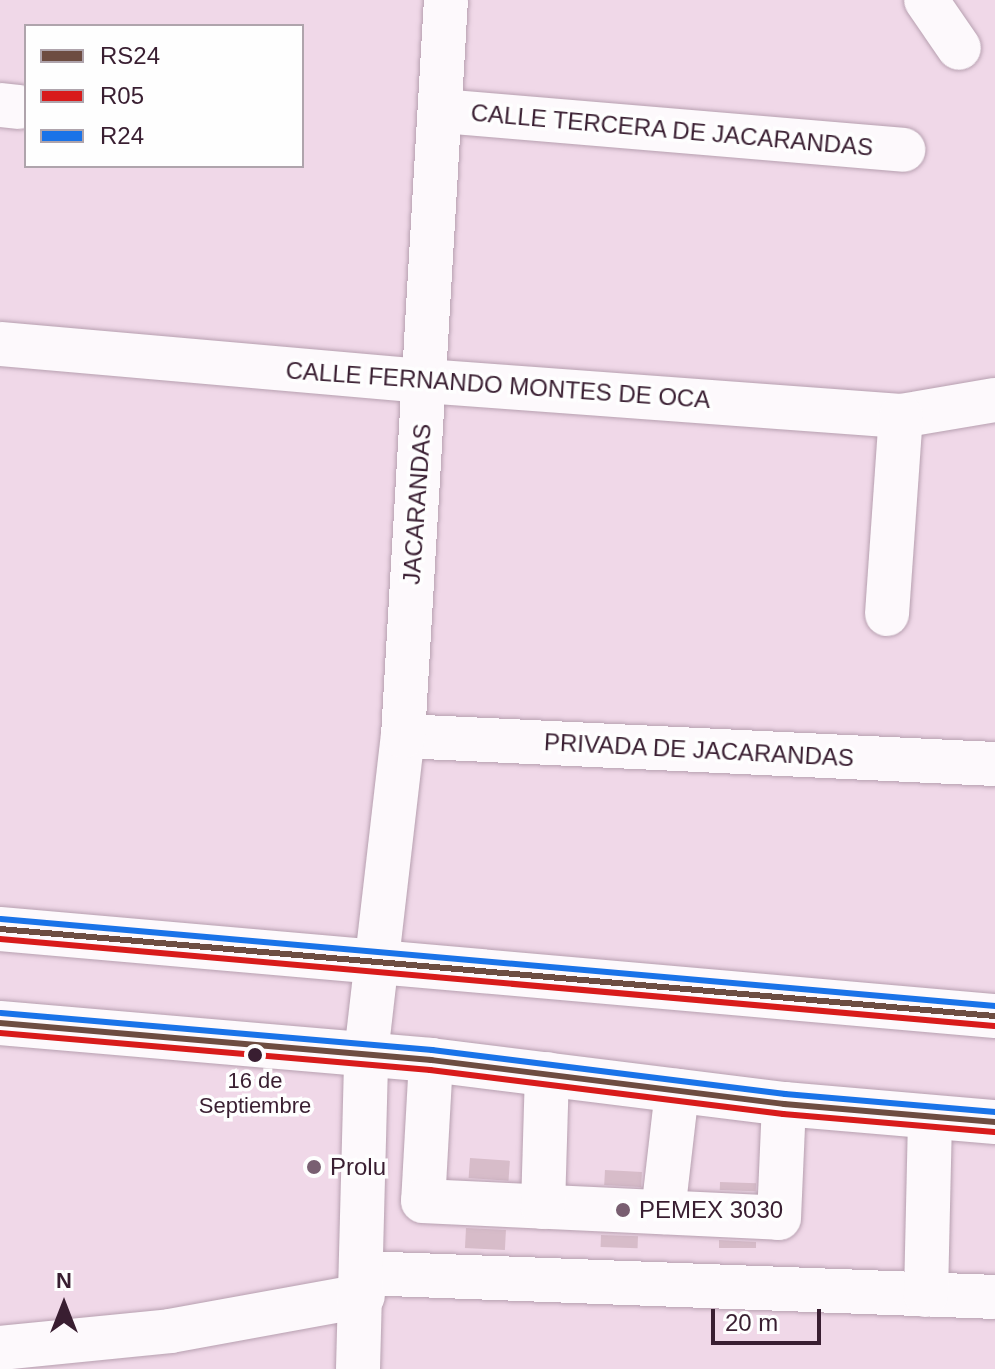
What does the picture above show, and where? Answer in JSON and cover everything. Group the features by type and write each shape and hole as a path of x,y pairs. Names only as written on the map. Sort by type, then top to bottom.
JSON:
{"street":[{"name":"JACARANDAS","path":"358,1369 363,1284 366,1054 403,736 446,0"},
{"path":"926,0 959,48"},
{"name":"CALLE TERCERA DE JACARANDAS","path":"441,111 903,150"},
{"name":"CALLE FERNANDO MONTES DE OCA","path":"0,344 425,381 901,416 995,400"},
{"path":"887,614 901,416"},
{"name":"PRIVADA DE JACARANDAS","path":"403,736 995,764"},
{"path":"0,929 995,1016"},
{"path":"0,1023 431,1060 784,1104 995,1122"},
{"path":"423,1201 431,1060"},
{"path":"543,1207 547,1074"},
{"path":"663,1212 677,1091"},
{"path":"364,1201 423,1201 779,1218 784,1104"},
{"path":"926,1295 930,1117"},
{"path":"2,1355 170,1331 363,1284 995,1297"}],"building":[{"path":"470,1158 510,1161 509,1181 469,1178"},
{"path":"605,1170 642,1172 641,1187 604,1185"},
{"path":"720,1182 756,1183 756,1191 720,1190"},
{"path":"466,1228 506,1230 505,1250 465,1248"},
{"path":"601,1235 638,1236 638,1248 601,1247"},
{"path":"719,1240 756,1242 756,1248 719,1248"}],"transit line":[{"name":"R24","path":"1,919 995,1006"},
{"name":"RS24","path":"0,929 995,1016"},
{"name":"R05","path":"0,939 994,1026"},
{"name":"R24","path":"1,1013 432,1050 785,1094 995,1112"},
{"name":"RS24","path":"0,1023 431,1060 784,1104 995,1122"},
{"name":"R05","path":"0,1033 430,1070 783,1114 994,1132"}],"place":[{"name":"16 de Septiembre","path":"255,1055"},
{"name":"Prolu","path":"314,1167"},
{"name":"PEMEX 3030","path":"623,1210"}]}
